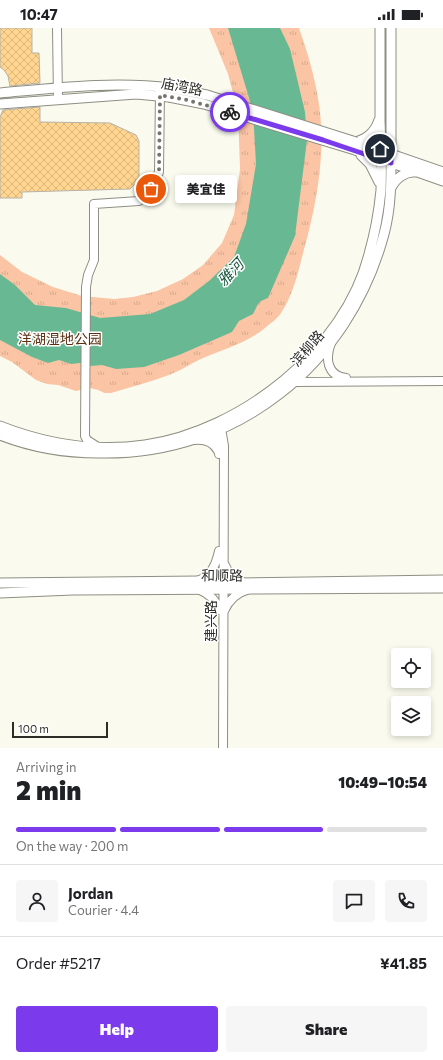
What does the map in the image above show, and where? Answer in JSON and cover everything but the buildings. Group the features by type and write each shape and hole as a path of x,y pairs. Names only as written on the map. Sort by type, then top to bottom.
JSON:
{"main road":[{"name":"滨柳路","path":"0,435 37,448 68,452 118,454 167,448 192,441 246,408 287,378 319,347 332,330 353,295 369,256 377,221 380,192 380,28"},
{"name":"滨柳路","path":"0,426 25,435 76,446 126,447 158,442 233,424 255,412 295,382 308,369 341,330 356,304 377,257 385,233 390,194 391,163 390,28"},
{"name":"庙湾路","path":"0,93 116,84 170,92 204,104 355,146 380,149 391,153 443,181"},
{"name":"庙湾路","path":"0,104 158,91"},
{"path":"380,115 378,122 370,135 355,146 370,164 378,180 380,192"},
{"path":"390,194 394,182 400,177 418,168 400,153 396,146 391,126"},
{"name":"庙湾路","path":"355,146 391,163 443,172"},
{"name":"和顺路","path":"250,586 443,580"},
{"name":"和顺路","path":"0,583 443,588"},
{"name":"和顺路","path":"0,593 194,585"}],"street":[{"path":"57,28 60,99"},
{"path":"59,88 60,28"},
{"path":"76,446 81,442 84,436 86,287 91,256 91,201 128,200 138,198 150,188 156,171 158,91"},
{"path":"331,343 328,359 332,372 340,377 443,378"},
{"path":"295,382 443,381"},
{"path":"221,449 226,432 233,424"},
{"path":"215,428 218,444 221,449"},
{"path":"84,436 87,440 98,447"},
{"path":"192,441 207,440 221,449"},
{"name":"建兴路","path":"221,449 223,748"},
{"path":"219,610 212,597 194,585 212,571 221,554"},
{"path":"221,554 225,568 231,576 250,586"},
{"path":"218,748 219,610 221,585"},
{"path":"223,620 226,606 232,598 250,586"}],"green space":[{"name":"洋湖湿地公园","path":"209,28 299,28 307,54 318,98 321,118 321,157 313,215 297,276 289,299 278,317 259,333 155,380 111,393 105,393 90,388 76,391 36,380 12,362 0,356 0,255 22,272 53,287 82,296 114,299 133,297 157,291 183,279 203,265 222,243 234,215 240,169 238,111 228,74"}],"water":[{"name":"雅河","path":"228,28 280,28 290,49 305,112 307,140 295,236 268,298 258,304 253,314 239,321 232,332 179,355 144,367 116,369 102,365 91,366 80,363 71,364 59,360 48,363 32,357 0,340 0,274 15,285 35,305 66,308 100,318 150,314 184,300 209,281 234,257 246,224 256,164 253,111"}],"way so far":[{"path":"151,189 159,172 160,95 204,104 230,112"}],"place":[{"name":"美宜佳","path":"151,189"}],"route":[{"path":"230,112 323,140 391,163 391,153 380,149"}]}
